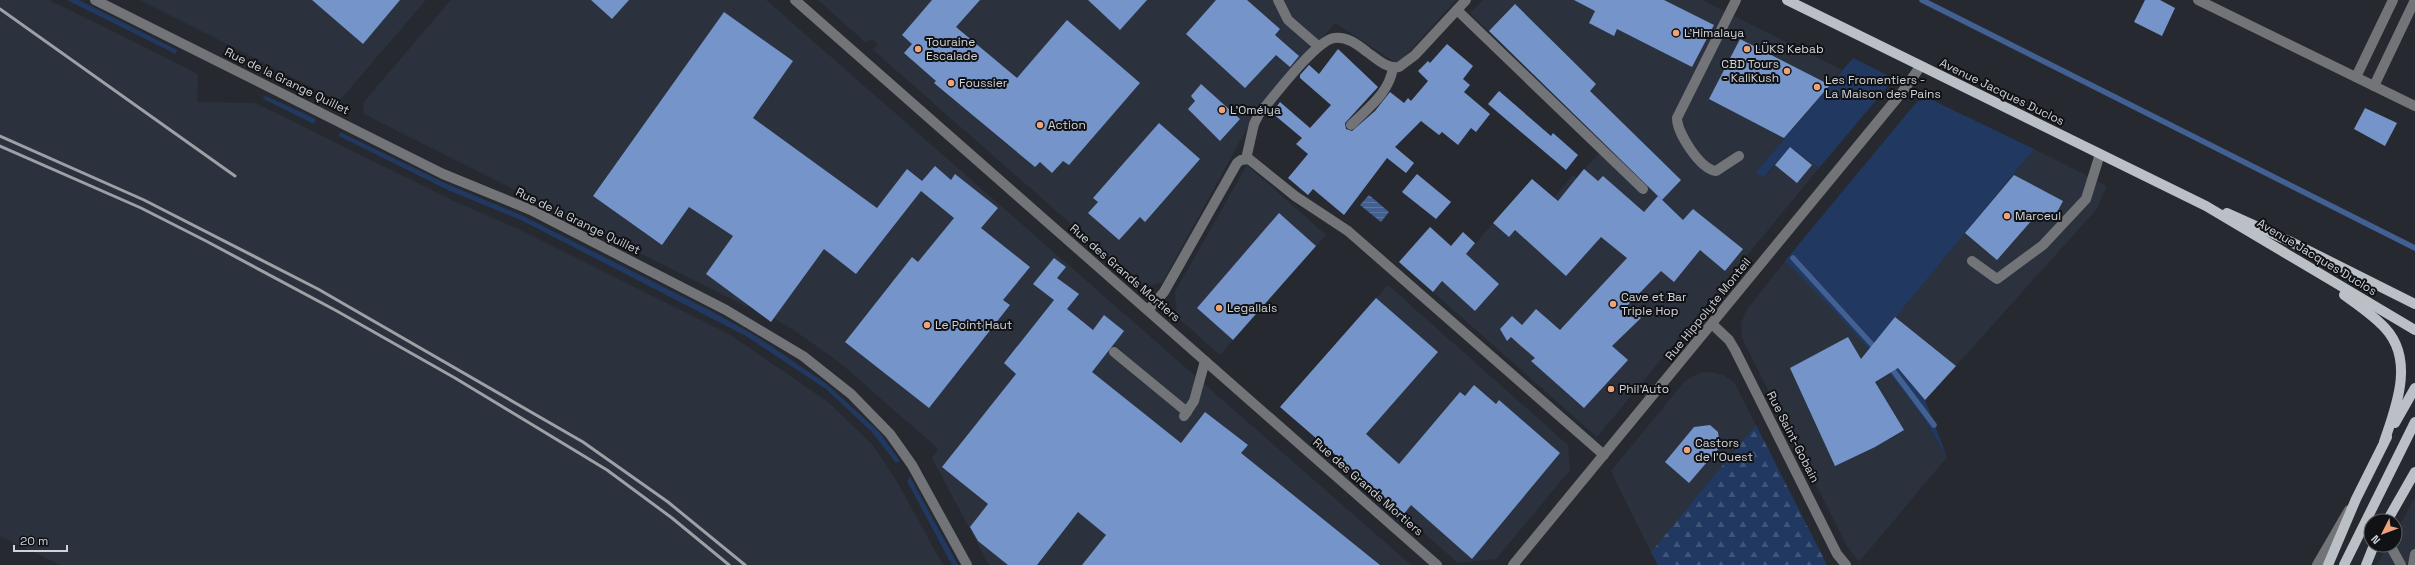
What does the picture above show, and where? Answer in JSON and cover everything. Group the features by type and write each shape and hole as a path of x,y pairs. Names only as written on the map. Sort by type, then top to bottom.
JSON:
{"main road":[{"name":"Avenue Jacques Duclos","path":"1787,0 1920,67 2206,206 2415,330"},
{"name":"Avenue Jacques Duclos","path":"2206,206 2254,224 2415,304"},
{"path":"2283,253 2376,319 2394,342 2400,362 2401,378 2398,399 2384,442"},
{"path":"2328,565 2356,499 2384,442 2415,388"},
{"path":"2344,565 2415,422"},
{"path":"2393,513 2415,472"},
{"path":"2366,565 2371,553"}],"street":[{"name":"Rue de la Grange Quillet","path":"95,0 443,174 532,210 726,310 803,356 852,394 890,434 912,465 967,565"},
{"name":"Rue des Grands Mortiers","path":"795,0 1437,565"},
{"path":"1278,0 1288,20 1318,46"},
{"path":"1393,68 1406,63 1415,55 1466,0"},
{"path":"1736,0 1677,118 1680,134 1704,167 1716,171 1739,156"},
{"path":"2198,0 2415,106"},
{"path":"2356,77 2393,0"},
{"path":"2374,86 2415,0"},
{"path":"1457,10 1642,189"},
{"path":"1148,310 1164,292 1237,163 1246,158 1254,124 1259,114 1318,46 1326,40 1343,39 1393,68"},
{"name":"Rue Hippolyte Monteil","path":"1513,565 1898,97 1920,67"},
{"path":"1351,125 1383,92 1391,80 1393,68"},
{"path":"1972,261 1997,279 2043,245 2086,199 2100,154"},
{"path":"1246,158 1259,166 1295,196 1348,231 1604,455"},
{"name":"Rue Saint-Gobain","path":"1712,324 1729,340 1837,554 1846,565"},
{"path":"1114,352 1185,414 1194,401 1205,361"},
{"path":"2317,565 2356,499"},
{"path":"2394,553 2401,565"},
{"path":"2413,565 2415,554"}],"shaded area":[{"path":"0,0 49,0 198,74 197,102 255,103 454,201 520,230 729,334 828,402 872,444 896,480 943,565 60,565 0,536"},
{"path":"140,0 426,0 339,101"},
{"path":"451,0 766,0 1411,565 989,565 932,458 938,450 936,447 840,363 794,330 773,318 771,322 749,306 747,307 364,114 363,103"},
{"path":"818,0 1456,0 1398,64 1335,23 1250,123 1162,283 1143,287 873,50 878,44 872,39 866,43"},
{"path":"1483,0 1702,0 1842,70 1756,172 1764,178 1790,147 1819,168 1597,437 1433,292 1532,179 1554,198 1573,175 1577,178 1599,153 1612,165 1618,157 1470,13"},
{"path":"2034,149 2107,186 2096,210 1925,400 1876,341"},
{"path":"1247,165 1326,235 1220,355 1177,317 1175,292"},
{"path":"1369,195 1389,212 1381,222 1360,205"},
{"path":"1785,261 1836,310 1874,355 1917,409 1947,457 1859,562 1847,546 1742,338 1741,324 1746,311"},
{"path":"1388,285 1568,445 1570,470 1496,559 1458,563 1280,407"},
{"path":"1711,372 1723,375 1734,382 1756,425 1651,552 1611,471 1685,381 1699,373"},
{"path":"2415,497 2415,565 2376,565 2384,553 2403,553 2403,520"}],"green space":[{"path":"67,0 79,0 177,50 176,54"},
{"path":"1853,58 1887,75 1888,86 1819,168 1790,147 1763,178 1756,172"},
{"path":"266,96 316,119 314,124 262,98"},
{"path":"1930,99 2034,149 1876,341 1925,400 1947,457 1920,414 1886,369 1837,314 1785,261 1915,104 1918,101"},
{"path":"340,132 447,184 521,215 713,312 756,336 828,385 880,433 900,461 896,463 872,432 826,389 746,336 521,220 450,191 339,136"},
{"path":"1756,425 1827,565 1658,565 1651,552"},
{"path":"910,477 958,565 952,565 907,481"}],"building":[{"path":"312,0 400,0 363,44"},
{"path":"591,0 629,0 612,19"},
{"path":"932,0 980,0 956,27 1017,78 1067,20 1140,83 1069,165 1063,161 1052,173 1040,162 1035,167 934,83 936,81 904,53 912,44 902,35"},
{"path":"1088,0 1147,0 1120,30"},
{"path":"1216,0 1247,0 1280,29 1275,35 1299,56 1290,67 1276,55 1245,88 1186,34"},
{"path":"1574,0 1664,0 1714,25 1692,67 1617,29 1614,36 1589,23 1595,11"},
{"path":"2145,0 2160,0 2175,8 2162,36 2134,22"},
{"path":"1515,4 1596,84 1590,91 1681,180 1662,200 1489,31"},
{"path":"724,12 793,61 753,118 877,208 907,169 922,181 935,166 951,180 955,174 998,208 981,228 1030,267 1003,300 1010,305 929,408 845,342 912,257 918,262 954,218 921,191 856,274 824,249 771,322 706,274 733,236 689,207 662,245 593,196"},
{"path":"1740,39 1830,85 1784,138 1709,99"},
{"path":"1447,44 1473,66 1463,79 1470,85 1464,92 1490,114 1476,132 1471,128 1458,145 1442,132 1439,135 1421,121 1395,147 1414,163 1406,173 1387,158 1344,215 1313,189 1308,195 1288,178 1308,154 1296,144 1302,138 1272,113 1280,102 1310,128 1331,105 1300,78 1300,75 1309,65 1319,74 1338,49 1378,87 1345,123 1346,129 1352,131 1375,111 1390,92 1404,103 1408,98 1411,101 1428,81 1418,71 1428,61 1430,63"},
{"path":"1201,84 1240,119 1220,141 1188,109 1195,101 1191,96"},
{"path":"1499,91 1551,136 1553,133 1578,155 1566,170 1488,104"},
{"path":"2365,108 2397,123 2385,146 2354,129"},
{"path":"1159,123 1200,159 1145,222 1140,217 1119,240 1088,213 1098,202 1093,198"},
{"path":"1790,147 1812,165 1797,183 1775,165"},
{"path":"1584,169 1598,181 1603,176 1644,212 1658,196 1683,220 1693,209 1743,249 1725,271 1700,250 1674,282 1661,271 1628,305 1641,318 1612,346 1628,360 1584,408 1531,361 1535,358 1511,337 1507,341 1500,329 1512,316 1522,325 1536,309 1560,330 1627,258 1601,237 1566,276 1515,230 1509,237 1493,223 1532,179 1558,201"},
{"path":"1417,174 1451,202 1436,219 1402,192"},
{"name":"Marceul","path":"2014,175 2063,201 2053,220 2039,212 1997,260 1965,233"},
{"path":"1279,213 1316,246 1233,340 1197,308"},
{"path":"1430,227 1451,246 1463,232 1475,243 1466,254 1499,284 1475,311 1442,281 1433,292 1399,262"},
{"path":"1054,258 1066,267 1057,278 1079,294 1067,309 1093,330 1104,315 1124,331 1092,372 1181,443 1205,412 1248,445 1241,453 1380,565 1082,565 1106,535 1078,512 1037,565 1008,565 978,541 970,527 988,504 942,467 1016,374 1004,363 1054,300 1033,284"},
{"path":"1376,298 1438,352 1366,434 1399,464 1460,392 1465,396 1474,385 1496,404 1499,400 1560,453 1472,559 1411,505 1404,514 1280,407"},
{"path":"1895,317 1956,366 1925,400 1898,368 1875,382 1904,430 1875,447 1835,466 1790,368 1848,337 1861,359"},
{"path":"1710,425 1718,432 1720,447 1689,483 1665,462 1694,427"}],"waterway":[{"path":"1922,0 2415,248"},
{"path":"1793,258 1877,350"},
{"path":"1889,365 1934,425"}],"railway":[{"path":"0,9 235,176"},
{"path":"0,136 144,200 318,289 583,442 668,502 745,565"},
{"path":"0,146 141,208 206,241 335,310 455,378 607,470 672,518 729,565"}],"place":[{"name":"L'Himalaya","path":"1676,33"},
{"name":"Touraine Escalade","path":"918,49"},
{"name":"LÜKS Kebab","path":"1747,49"},
{"name":"CBD Tours - KaliKush","path":"1787,71"},
{"name":"Foussier","path":"951,83"},
{"name":"Les Fromentiers - La Maison des Pains","path":"1817,87"},
{"name":"L'Omélya","path":"1222,110"},
{"name":"Action","path":"1040,125"},
{"name":"Marceul","path":"2007,216"},
{"name":"Cave et Bar Triple Hop","path":"1613,304"},
{"name":"Legallais","path":"1219,308"},
{"name":"Le Point Haut","path":"927,325"},
{"name":"Phil'Auto","path":"1611,389"},
{"name":"Castors de l'Ouest","path":"1687,450"}]}
